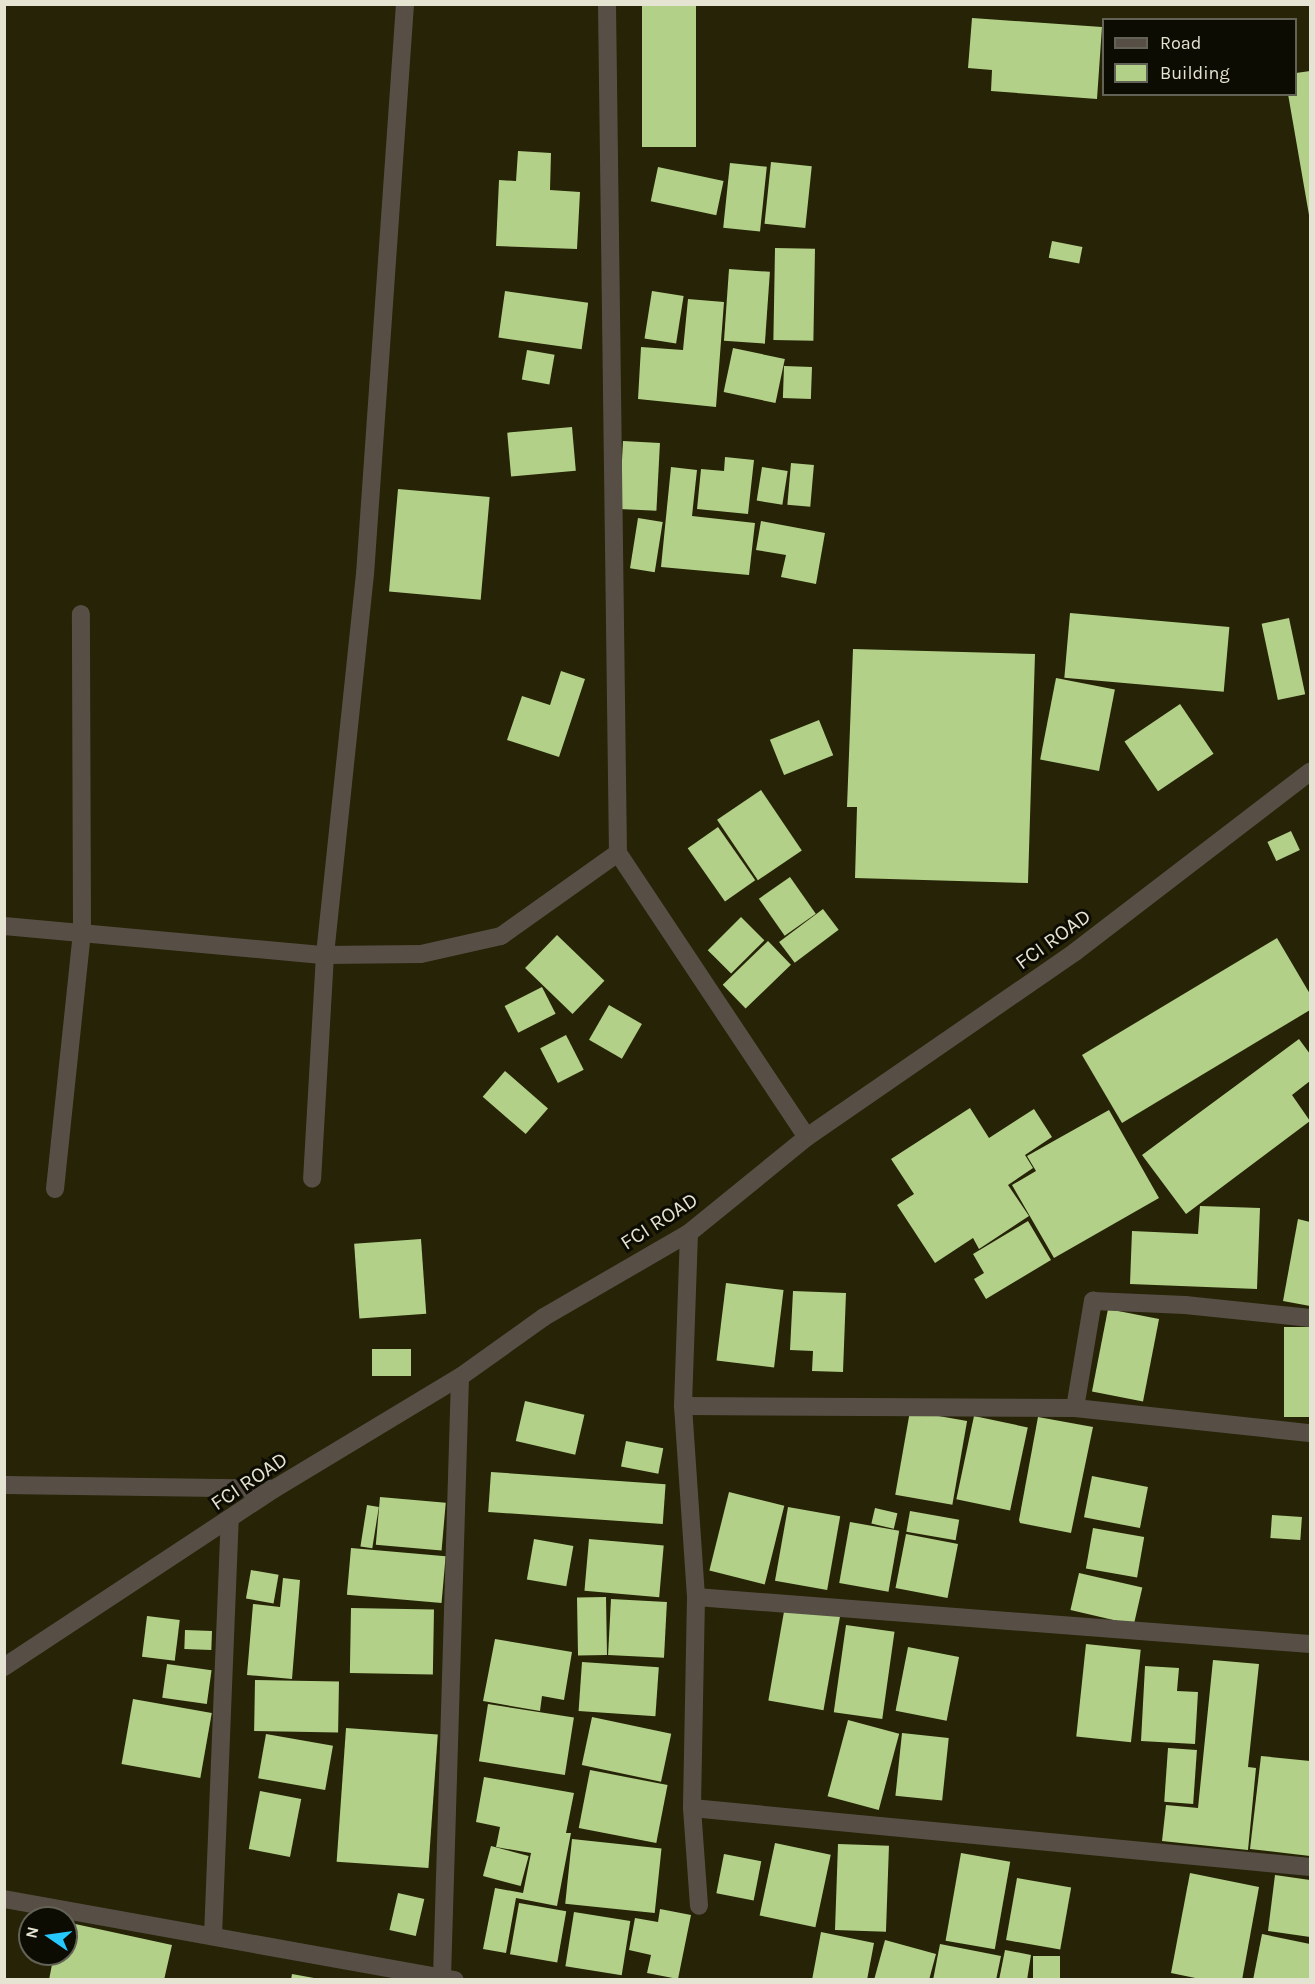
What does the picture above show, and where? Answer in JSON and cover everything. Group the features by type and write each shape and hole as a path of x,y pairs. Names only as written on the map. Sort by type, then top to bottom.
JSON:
{"street":[{"path":"312,1179 325,955 365,574 405,4"},
{"path":"608,4 618,853 807,1137"},
{"path":"56,1189 81,932 81,614"},
{"name":"FCI ROAD","path":"4,1667 230,1521 274,1490 460,1377 544,1317 689,1233 807,1137 1075,952 1311,772"},
{"path":"4,926 325,955 421,954 501,936 618,853"},
{"path":"689,1233 683,1406 696,1597 692,1808 699,1906"},
{"path":"1075,1408 1093,1301 1185,1305 1311,1318"},
{"path":"4,1899 448,1978 460,1377"},
{"path":"683,1406 1075,1408 1311,1433"},
{"path":"4,1485 274,1490"},
{"path":"213,1936 230,1521"},
{"path":"696,1597 1311,1644"},
{"path":"692,1808 1311,1867"}],"building":[{"path":"642,4 696,4 696,147 642,147"},
{"path":"972,18 1102,27 1097,99 991,91 992,70 968,68"},
{"path":"1310,71 1310,215 1288,96 1297,96 1297,73"},
{"path":"518,151 551,153 550,190 580,192 577,249 496,246 499,180 516,181"},
{"path":"771,162 812,166 805,228 765,224"},
{"path":"730,163 767,167 760,232 723,228"},
{"path":"658,167 724,181 716,215 651,201"},
{"path":"1052,241 1082,247 1079,264 1049,258"},
{"path":"775,248 815,249 813,341 773,340"},
{"path":"729,269 770,272 765,344 724,341"},
{"path":"505,291 588,303 582,349 498,338"},
{"path":"652,291 684,296 676,343 644,338"},
{"path":"688,299 724,302 716,407 638,399 641,347 683,350"},
{"path":"733,348 785,359 775,403 724,392"},
{"path":"527,350 555,355 549,384 522,380"},
{"path":"784,366 812,367 811,399 783,398"},
{"path":"572,427 576,471 511,476 507,433"},
{"path":"623,441 660,443 656,511 619,509"},
{"path":"725,457 754,460 748,514 697,509 701,469 724,471"},
{"path":"791,463 814,465 810,507 787,505"},
{"path":"671,467 697,470 692,516 755,523 749,575 661,567"},
{"path":"762,467 788,471 782,505 757,501"},
{"path":"398,489 490,497 481,600 389,592"},
{"path":"638,518 663,522 655,572 630,568"},
{"path":"761,521 825,533 816,584 781,577 786,555 756,550"},
{"path":"1070,613 1229,627 1224,692 1064,678"},
{"path":"1289,618 1305,694 1278,700 1262,624"},
{"path":"853,649 1035,654 1028,883 855,878 857,807 847,807"},
{"path":"561,671 585,679 559,757 507,740 522,696 550,705"},
{"path":"1056,678 1115,689 1099,771 1040,759"},
{"path":"1180,704 1214,754 1158,791 1124,741"},
{"path":"819,720 833,755 784,775 770,740"},
{"path":"761,790 802,851 758,880 717,820"},
{"path":"718,827 755,880 725,901 688,848"},
{"path":"1291,831 1300,850 1276,861 1267,842"},
{"path":"790,877 816,914 785,936 759,899"},
{"path":"823,909 839,930 795,963 779,942"},
{"path":"741,917 764,940 731,974 708,950"},
{"path":"557,935 604,981 573,1014 525,968"},
{"path":"1277,938 1310,994 1310,1010 1122,1123 1082,1055"},
{"path":"768,941 791,965 746,1009 723,985"},
{"path":"542,987 556,1014 518,1033 505,1006"},
{"path":"609,1005 642,1024 622,1059 589,1040"},
{"path":"566,1035 584,1070 558,1083 540,1048"},
{"path":"1299,1039 1310,1054 1310,1081 1292,1095 1310,1121 1186,1214 1142,1155"},
{"path":"505,1071 548,1108 526,1134 483,1097"},
{"path":"970,1108 989,1138 1034,1109 1052,1137 1025,1155 1033,1168 1008,1185 1029,1216 979,1249 973,1238 935,1263 897,1205 914,1194 891,1159"},
{"path":"1109,1110 1159,1198 1054,1258 1012,1185 1036,1171 1027,1156"},
{"path":"1200,1206 1260,1208 1257,1289 1130,1284 1132,1231 1198,1234"},
{"path":"1298,1219 1310,1222 1310,1306 1283,1301"},
{"path":"1028,1221 1051,1260 986,1299 974,1279 984,1273 973,1254"},
{"path":"421,1239 426,1314 359,1318 354,1244"},
{"path":"726,1283 784,1290 774,1367 716,1360"},
{"path":"793,1291 846,1293 843,1372 812,1371 813,1351 790,1350"},
{"path":"1108,1309 1159,1319 1143,1401 1092,1391"},
{"path":"1284,1327 1310,1327 1310,1417 1284,1417"},
{"path":"372,1349 411,1349 411,1376 372,1376"},
{"path":"525,1401 584,1415 575,1455 516,1441"},
{"path":"910,1411 967,1421 952,1505 895,1495"},
{"path":"974,1416 1028,1427 1010,1511 956,1499"},
{"path":"1038,1417 1093,1427 1071,1533 1020,1523 1019,1520"},
{"path":"626,1441 663,1448 658,1474 621,1467"},
{"path":"491,1472 666,1484 663,1524 488,1512"},
{"path":"1092,1476 1148,1487 1140,1528 1084,1517"},
{"path":"729,1492 784,1506 765,1584 709,1571"},
{"path":"380,1497 446,1503 442,1551 376,1545"},
{"path":"367,1505 379,1507 372,1548 360,1546"},
{"path":"788,1507 840,1516 827,1590 775,1581"},
{"path":"875,1508 897,1513 894,1529 871,1524"},
{"path":"910,1511 959,1520 956,1540 906,1532"},
{"path":"1272,1515 1302,1517 1300,1540 1270,1538"},
{"path":"850,1522 899,1531 888,1592 839,1583"},
{"path":"1093,1528 1144,1537 1137,1577 1086,1568"},
{"path":"906,1534 958,1544 948,1598 896,1588"},
{"path":"534,1539 573,1546 566,1586 527,1579"},
{"path":"589,1539 664,1546 659,1597 584,1591"},
{"path":"351,1548 446,1556 442,1603 347,1595"},
{"path":"251,1570 279,1575 274,1603 246,1599"},
{"path":"1079,1573 1142,1588 1134,1625 1070,1610"},
{"path":"283,1578 300,1580 292,1679 247,1675 253,1604 280,1607"},
{"path":"606,1597 607,1655 578,1655 577,1598"},
{"path":"611,1599 667,1602 664,1658 608,1655"},
{"path":"785,1606 840,1616 823,1710 768,1701"},
{"path":"351,1608 434,1609 433,1674 350,1673"},
{"path":"147,1616 180,1620 175,1661 142,1657"},
{"path":"846,1625 895,1632 882,1719 834,1712"},
{"path":"185,1630 212,1631 211,1650 184,1649"},
{"path":"495,1639 572,1652 564,1700 542,1696 540,1711 483,1701"},
{"path":"1086,1644 1141,1650 1131,1742 1076,1736"},
{"path":"908,1647 959,1657 947,1721 896,1711"},
{"path":"1213,1660 1259,1664 1248,1767 1256,1768 1248,1850 1162,1841 1166,1805 1198,1808"},
{"path":"582,1662 659,1667 655,1716 579,1711"},
{"path":"167,1664 212,1670 207,1704 162,1698"},
{"path":"1145,1666 1179,1668 1177,1691 1198,1692 1195,1744 1141,1741"},
{"path":"255,1680 339,1681 338,1732 254,1731"},
{"path":"133,1699 212,1713 200,1778 122,1764"},
{"path":"488,1704 574,1718 565,1775 479,1761"},
{"path":"592,1717 671,1734 661,1782 582,1765"},
{"path":"848,1720 899,1734 879,1810 828,1796"},
{"path":"346,1728 438,1734 428,1868 337,1862"},
{"path":"902,1733 949,1738 942,1801 895,1796"},
{"path":"266,1734 333,1746 325,1790 258,1778"},
{"path":"1168,1748 1197,1750 1193,1804 1164,1802"},
{"path":"1261,1756 1310,1761 1310,1856 1250,1849"},
{"path":"590,1770 668,1785 656,1843 579,1828"},
{"path":"484,1777 574,1793 566,1833 571,1833 557,1906 516,1898 506,1953 483,1949 495,1888 523,1893 531,1853 496,1847 500,1827 476,1822"},
{"path":"260,1791 301,1799 290,1857 249,1849"},
{"path":"572,1839 662,1848 655,1913 565,1904"},
{"path":"775,1843 831,1855 815,1927 760,1915"},
{"path":"838,1844 889,1846 886,1932 835,1930"},
{"path":"491,1846 529,1856 521,1886 483,1876"},
{"path":"961,1853 1010,1862 995,1949 946,1941"},
{"path":"724,1854 761,1861 754,1901 716,1893"},
{"path":"1190,1873 1259,1887 1242,1980 1205,1980 1171,1973"},
{"path":"1275,1875 1310,1880 1310,1937 1268,1931"},
{"path":"1017,1878 1071,1888 1060,1950 1006,1940"},
{"path":"398,1893 424,1899 416,1936 389,1930"},
{"path":"519,1903 566,1911 557,1963 510,1954"},
{"path":"660,1909 691,1915 678,1979 647,1973 651,1955 629,1950 635,1918 658,1922"},
{"path":"574,1912 630,1921 622,1975 565,1966"},
{"path":"78,1925 172,1945 164,1980 49,1980 52,1966 78,1966"},
{"path":"821,1932 874,1943 867,1980 812,1980"},
{"path":"1262,1934 1310,1944 1310,1980 1253,1980"},
{"path":"885,1940 936,1954 929,1980 874,1980"},
{"path":"940,1944 1001,1956 996,1980 933,1980"},
{"path":"1005,1950 1031,1955 1027,1980 999,1980"},
{"path":"1033,1956 1060,1956 1060,1980 1033,1980"},
{"path":"292,1974 314,1978 314,1980 291,1980"}]}
